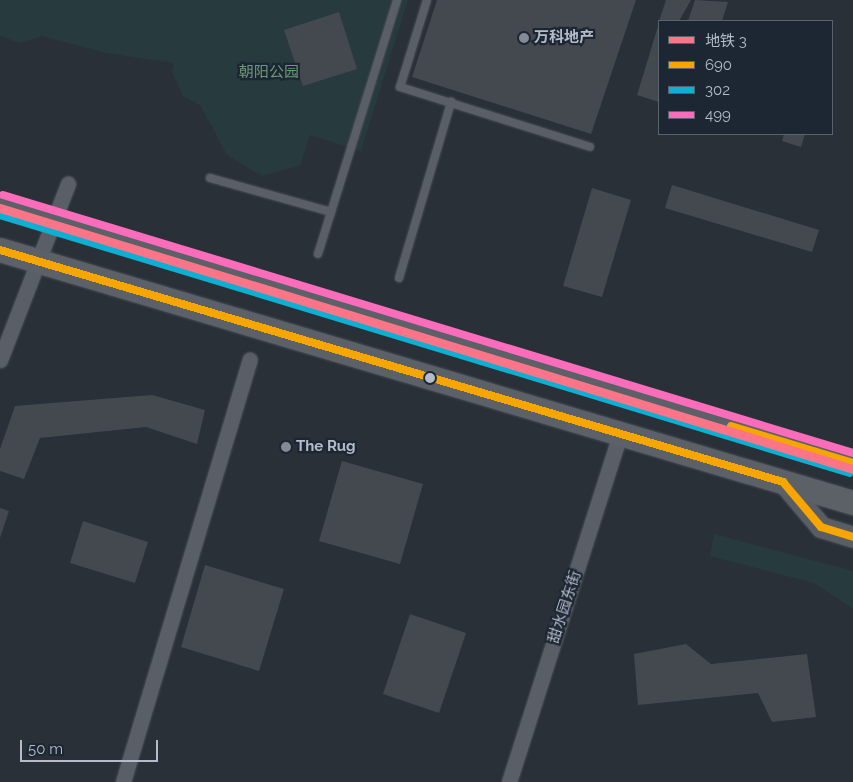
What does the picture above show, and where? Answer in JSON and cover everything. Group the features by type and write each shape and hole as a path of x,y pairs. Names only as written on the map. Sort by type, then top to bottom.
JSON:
{"main road":[{"path":"0,205 853,463"},
{"path":"0,250 620,432 853,503"}],"street":[{"path":"0,360 68,184"},
{"path":"123,782 250,360"},
{"name":"甜水园东街","path":"509,782 620,432"},
{"path":"783,482 821,527 853,537"}],"lane":[{"path":"318,254 397,0"},
{"path":"427,0 400,87 590,147"},
{"path":"399,278 451,102"},
{"path":"210,178 331,212"}],"green space":[{"name":"朝阳公园","path":"0,0 408,0 361,151 310,135 300,165 262,176 227,155 200,105 183,96 172,72 174,63 106,53 42,36 20,43 0,36"},
{"path":"714,534 853,571 853,609 814,583 710,556"}],"building":[{"name":"万科地产","path":"437,0 636,0 591,134 412,77"},
{"path":"666,0 691,0 680,20 659,20"},
{"path":"695,0 728,2 722,20 688,20"},
{"path":"339,12 357,69 303,86 284,30"},
{"path":"658,26 658,102 637,95"},
{"path":"784,135 805,135 801,147 782,141"},
{"path":"672,185 819,230 812,252 665,208"},
{"path":"592,188 631,200 602,297 563,286"},
{"path":"152,395 205,410 197,444 146,427 40,438 24,479 0,471 0,449 15,406"},
{"path":"342,461 423,484 400,564 319,541"},
{"path":"0,508 9,511 0,538"},
{"path":"83,521 148,542 135,583 70,563"},
{"path":"205,565 284,589 259,671 181,647"},
{"path":"410,614 466,633 439,713 383,694"},
{"path":"686,644 711,664 807,654 816,717 772,722 758,693 638,705 634,654"}],"metro line":[{"name":"3","path":"0,208 853,469"}],"transit line":[{"name":"499","path":"3,195 853,453"},
{"name":"302","path":"0,215 850,473"},
{"name":"690","path":"0,250 783,482 821,527 853,537"},
{"name":"690","path":"731,426 853,463"}],"place":[{"name":"万科地产","path":"524,38"},
{"name":"The Rug","path":"286,447"}]}
